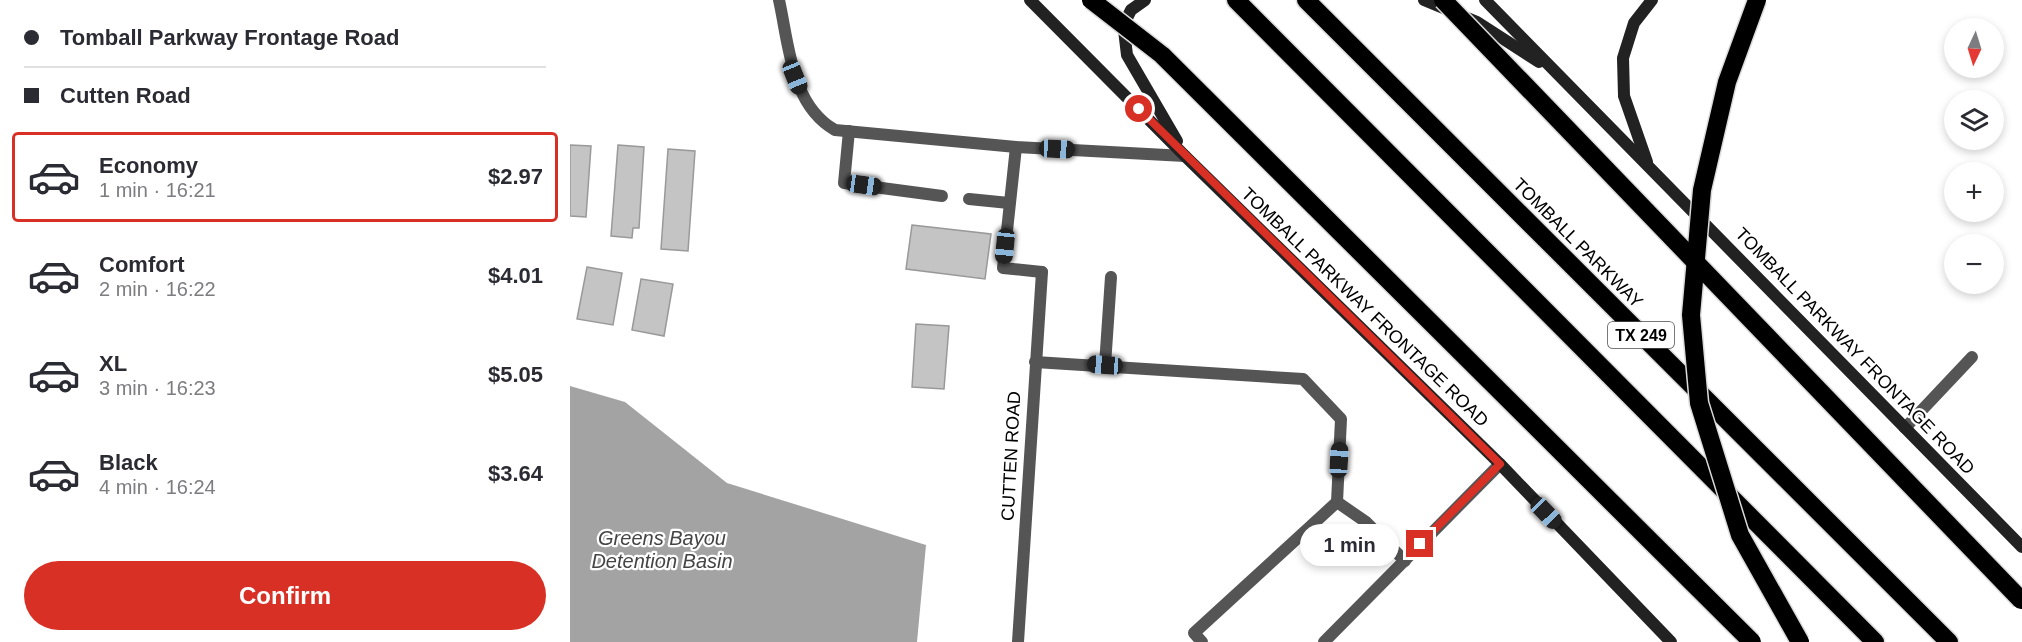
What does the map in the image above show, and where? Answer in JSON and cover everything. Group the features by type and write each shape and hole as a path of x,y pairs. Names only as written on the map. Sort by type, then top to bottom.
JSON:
{"highway":[{"path":"1091,0 1162,55 1752,642"},
{"name":"TX 249","path":"1236,0 1875,642"},
{"name":"TOMBALL PARKWAY","path":"1306,0 1949,642"},
{"path":"1443,0 2021,601"},
{"path":"1757,0 1727,82 1702,190 1691,315 1699,403 1740,535 1800,642"}],"main road":[{"name":"TOMBALL PARKWAY FRONTAGE ROAD","path":"1030,0 1185,156 1500,464 1671,642"},
{"path":"1145,0 1131,10 1126,20 1124,30 1127,55 1185,156"},
{"path":"1424,0 1477,22 1558,74"},
{"name":"TOMBALL PARKWAY FRONTAGE ROAD","path":"1485,0 2022,547"},
{"path":"1648,166 1624,96 1623,58 1634,23 1652,0"}],"street":[{"path":"779,0 795,77 805,100 825,124 835,130 1016,147 1185,156"},
{"path":"849,131 844,183 942,196"},
{"path":"969,199 1009,203 1016,147"},
{"name":"CUTTEN ROAD","path":"1009,203 1003,268 1042,272 1018,642"},
{"path":"1105,365 1111,277"},
{"path":"1905,428 1972,357"},
{"path":"1035,362 1304,379 1341,419 1337,502 1194,633 1202,642"},
{"path":"1324,642 1500,464"},
{"path":"1337,502 1366,522 1404,561"}],"water":[{"name":"Greens Bayou Detention Basin","path":"570,386 625,402 727,483 926,545 917,642 570,642"}],"building":[{"path":"570,145 591,146 586,217 570,216"},
{"path":"618,145 644,147 639,228 633,228 632,238 611,236"},
{"path":"668,149 695,151 688,251 661,249"},
{"path":"912,225 991,234 985,279 906,269"},
{"path":"587,267 622,273 613,325 577,319"},
{"path":"641,279 673,284 664,336 632,330"},
{"path":"916,324 949,326 944,389 912,387"}],"route":[{"path":"1139,109 1500,464 1420,544"}]}
